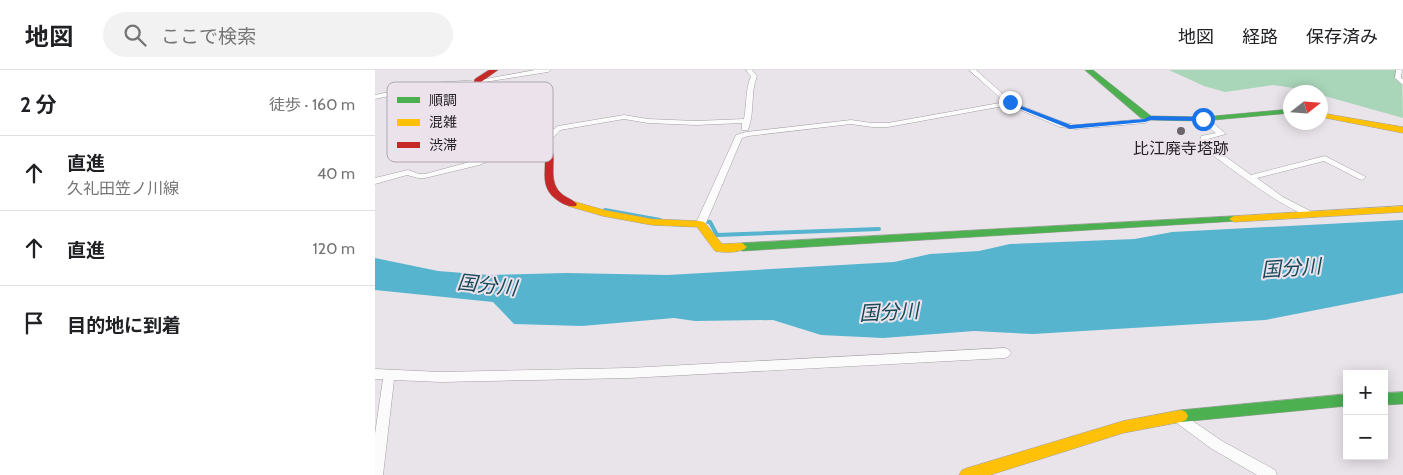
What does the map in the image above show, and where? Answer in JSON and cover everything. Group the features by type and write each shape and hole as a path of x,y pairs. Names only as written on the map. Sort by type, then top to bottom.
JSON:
{"street":[{"path":"455,82 547,70"},
{"path":"746,134 746,121 750,108 750,86 754,76 749,70"},
{"path":"972,70 1010,102 1070,127 1145,121 1150,118"},
{"path":"1089,70 1144,116 1150,118 1203,119 1283,112"},
{"path":"1399,70 1398,78 1403,83"},
{"path":"702,222 739,137 746,134 851,122 888,125 1010,102"},
{"path":"1328,116 1403,130"},
{"path":"553,131 558,128 624,118 687,123 746,121"},
{"path":"1203,119 1223,134 1204,138 1203,144 1280,199 1312,214"},
{"path":"1251,178 1325,158 1361,177"},
{"path":"375,180 409,172 418,176 433,174 478,162"},
{"path":"550,162 551,188 556,196 587,209 663,224 702,222"},
{"path":"702,222 719,248 929,238 1051,228 1070,229 1403,209"},
{"path":"375,374 441,377 629,373 1005,353"},
{"path":"376,475 389,376"},
{"path":"1388,399 1403,398"},
{"path":"967,475 1123,427 1178,417 1343,400"},
{"path":"1178,417 1217,445 1270,475"}],"green space":[{"path":"1169,70 1402,70 1403,118 1328,97 1328,85 1273,85 1225,92 1204,86"}],"water":[{"name":"国分川","path":"1403,220 1403,293 1265,320 1033,334 974,331 883,338 821,335 773,320 695,321 674,318 582,326 514,324 493,302 375,290 375,258 438,271 489,275 566,273 668,275 894,262 930,254 979,251 1010,244 1135,239 1172,232"}],"waterway":[{"path":"605,210 660,220"},
{"path":"702,221 710,222 717,235 879,229"}],"traffic: fast":[{"path":"1089,70 1144,116 1150,118 1203,119 1283,112"},
{"path":"742,247 1234,219"},
{"path":"1388,399 1403,398"},
{"path":"1181,416 1343,400"}],"traffic: slow":[{"path":"1328,116 1403,130"},
{"path":"572,204 603,213 652,222 700,224 719,248 742,247"},
{"path":"1234,219 1403,209"},
{"path":"967,475 1123,427 1181,416"}],"traffic: jam":[{"path":"478,82 494,70"},
{"path":"549,162 549,176 552,189 556,194 572,204"}],"place":[{"name":"比江廃寺塔跡","path":"1181,131"}],"route":[{"path":"1010,102 1070,127 1145,121 1150,118 1203,119"}]}
